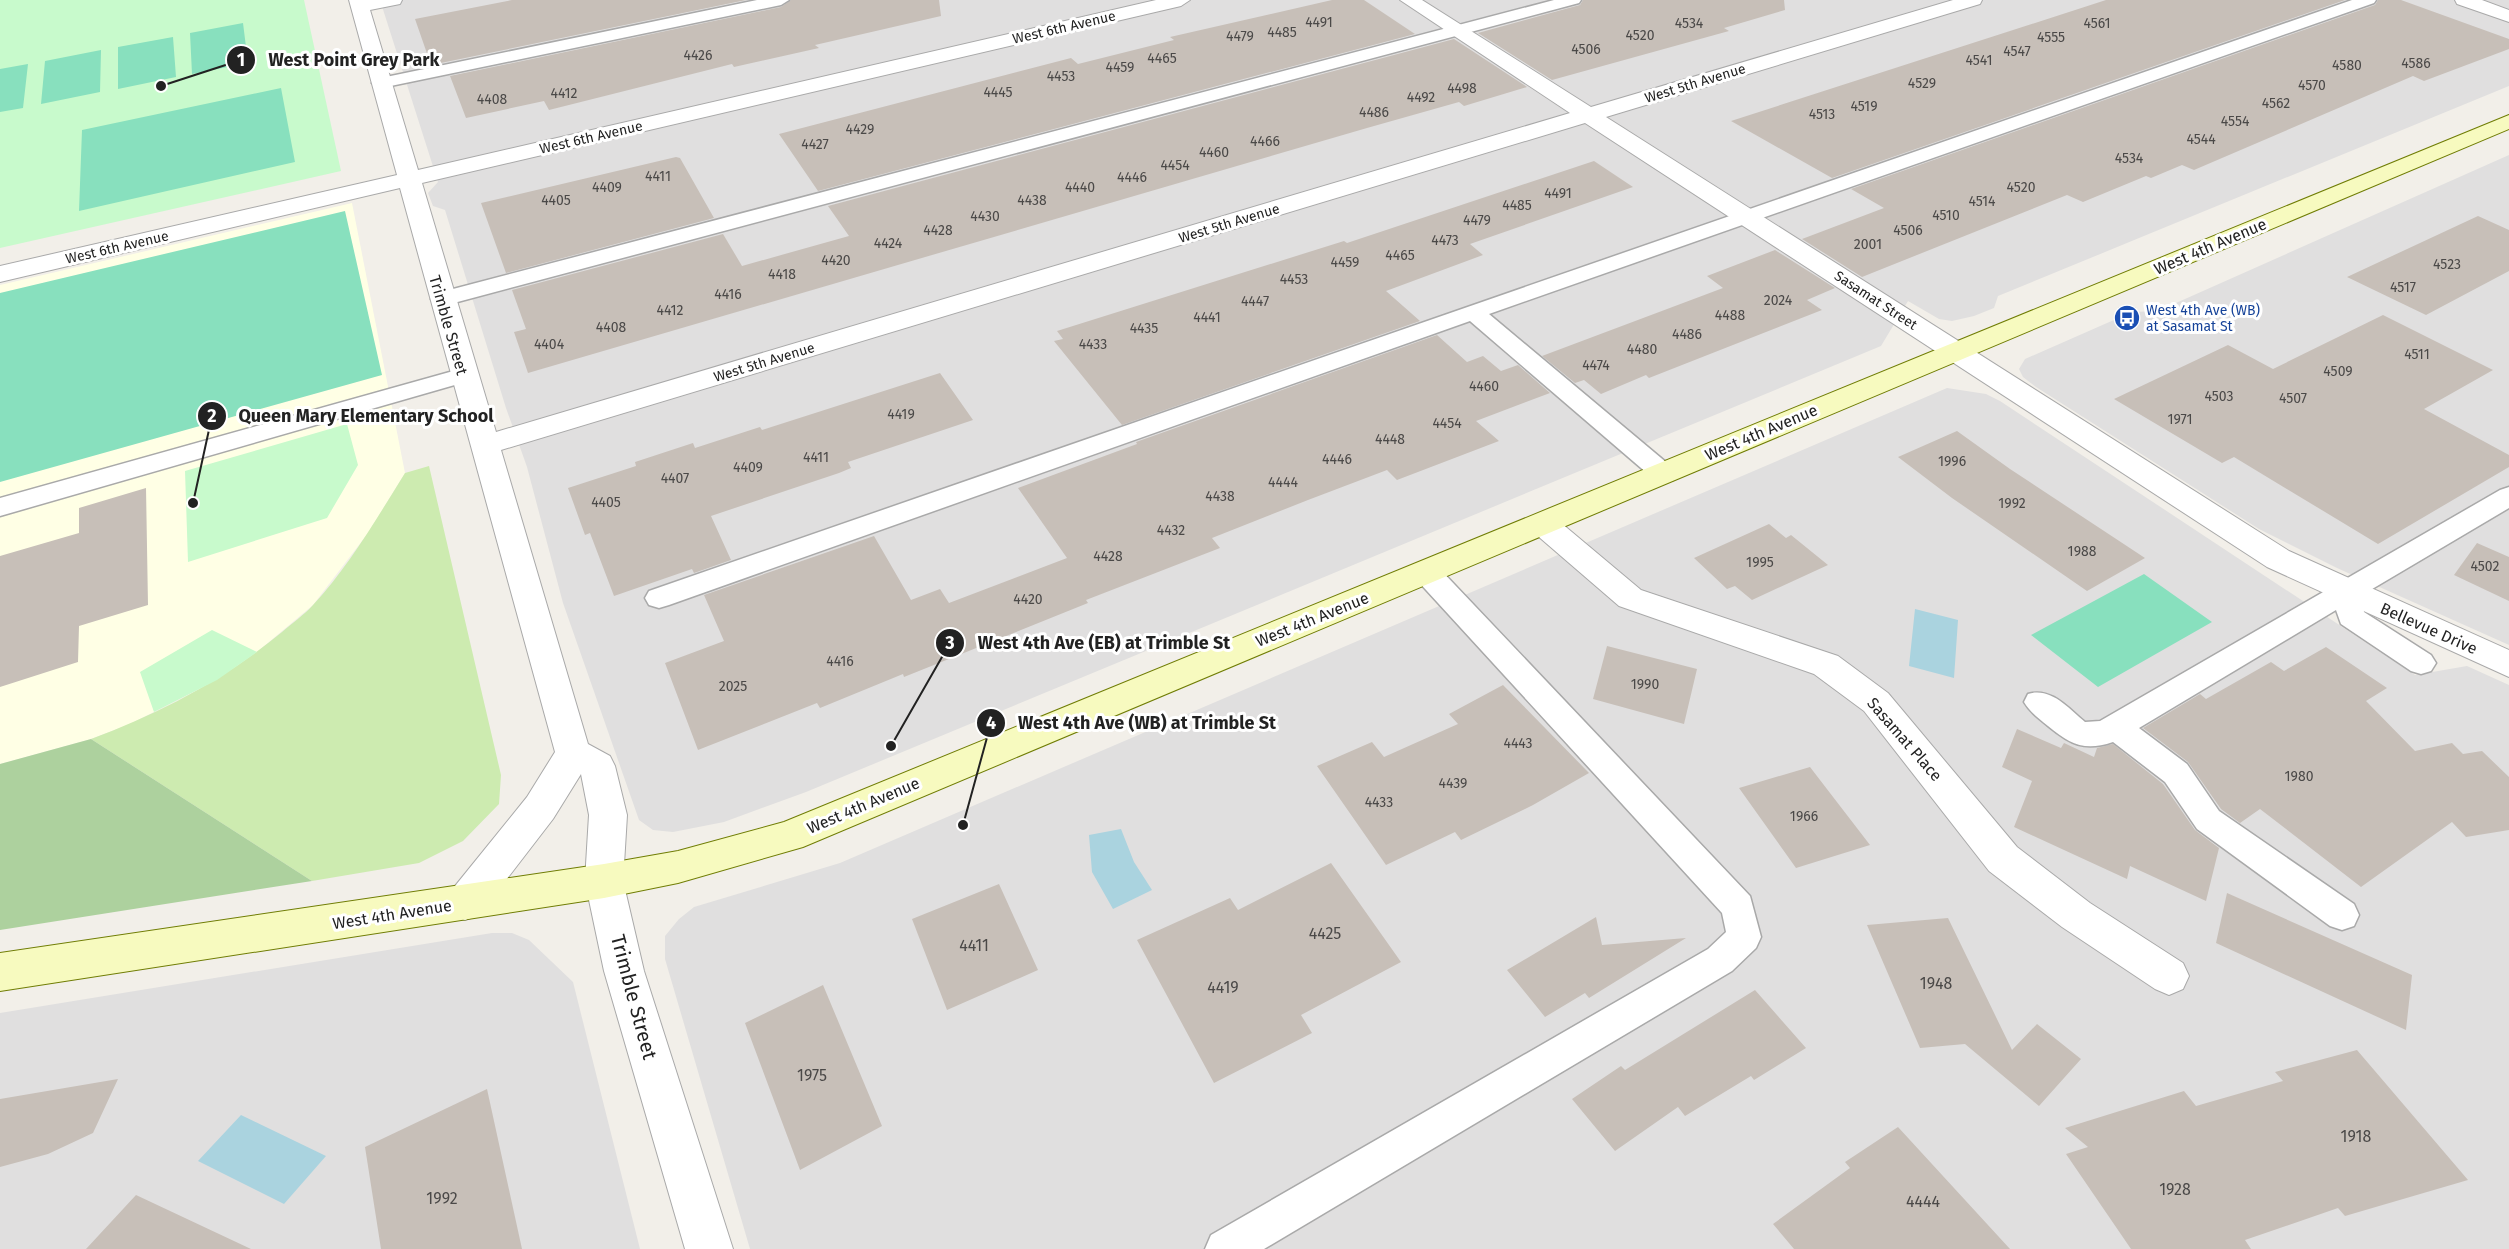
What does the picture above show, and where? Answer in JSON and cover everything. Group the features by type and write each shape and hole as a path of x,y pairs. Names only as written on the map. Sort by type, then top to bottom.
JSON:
{"main road":[{"name":"West 4th Avenue","path":"0,972 604,881 678,867 790,836 2509,121"}],"street":[{"path":"359,3 393,0"},
{"name":"West 6th Avenue","path":"0,274 1181,0"},
{"name":"Sasamat Street","path":"1409,0 2278,559 2348,593"},
{"name":"West 5th Avenue","path":"485,445 1973,0"},
{"path":"2464,0 2509,16"},
{"name":"Trimble Street","path":"359,3 573,753 597,766 608,815 604,881 624,970 709,1249"},
{"name":"Sasamat Place","path":"1543,524 1630,598 1826,665 1876,702 2003,859 2076,915 2169,976"},
{"name":"Bellevue Drive","path":"2348,593 2509,664"},
{"path":"465,903 540,808 573,753"}],"lane":[{"path":"381,83 781,0"},
{"path":"442,299 1572,0"},
{"path":"659,598 1745,216 2368,0"},
{"path":"1473,312 1664,474"},
{"path":"0,507 464,375"},
{"path":"2039,702 2079,734 2105,733 2348,593 2509,496"},
{"path":"1225,1249 1720,960 1744,937 1738,907 1426,572"},
{"path":"2348,593 2351,617 2421,663"},
{"path":"2115,727 2176,773 2208,820 2342,915"}],"shaded area":[{"path":"380,0 2509,0 2509,86 1998,296 1994,308 1974,316 1952,321 1939,319 1908,301 1881,346 806,792 724,822 673,832 653,830 639,820 563,603 527,467 506,408 445,210 433,206 428,193 438,182"},
{"path":"2509,155 2509,645 2337,568 2259,529 2036,387 2023,377 2019,369 2025,359 2132,312 2158,311"},
{"path":"352,203 405,473 368,533 313,605 257,652 217,680 130,724 91,739 0,764 0,285"},
{"path":"1947,388 1986,394 2000,401 2415,675 2467,666 2509,685 2509,1249 750,1249 665,959 665,936 679,919 694,907 840,863"},
{"path":"492,933 512,933 529,940 573,982 640,1249 0,1249 0,1013"}],"green space":[{"path":"0,0 304,0 341,171 0,248"},
{"path":"243,23 248,63 192,74 190,33"},
{"path":"173,37 176,77 118,89 118,47"},
{"path":"101,50 100,92 41,104 45,61"},
{"path":"28,64 23,108 0,112 0,69"},
{"path":"281,88 295,162 79,211 82,130"},
{"path":"345,211 382,375 0,482 0,293"},
{"path":"347,424 358,465 327,518 188,562 185,471"},
{"path":"429,466 501,775 499,804 463,841 419,863 312,881 91,739 142,718 215,680 282,632 309,609 339,574 405,473"},
{"path":"2144,574 2212,622 2098,687 2031,635"},
{"path":"212,630 257,652 217,680 154,712 140,672"},
{"path":"91,739 312,881 0,930 0,764"}],"water":[{"path":"1915,609 1958,620 1954,678 1909,666"},
{"path":"1121,829 1134,862 1152,890 1113,909 1092,872 1089,835"},
{"path":"241,1115 326,1156 284,1204 198,1161"}],"building":[{"path":"512,0 746,0 431,65 415,19"},
{"path":"791,0 939,0 941,16 815,45 819,48 734,67 732,64 549,110 544,101 466,118 450,76 781,7"},
{"path":"1332,0 1364,0 1415,34 818,191 779,134 1071,58 1078,64 1174,40 1170,37"},
{"path":"1583,0 1784,0 1785,10 1724,28 1729,31 1552,80 1478,33 1580,5"},
{"path":"2106,0 2345,0 1832,178 1731,121"},
{"path":"2378,0 2401,0 2509,39 2509,49 2424,81 2413,76 2194,170 2182,165 2151,178 2146,176 2083,202 2067,195 1862,277 1802,239 1884,208 1851,189 2375,5"},
{"path":"1454,39 1527,87 1464,106 1459,102 1367,128 528,373 514,332 526,329 512,290 723,234 742,266 849,236 828,206"},
{"path":"676,157 680,158 714,218 506,273 481,203"},
{"path":"1594,161 1633,187 1470,244 1483,255 1386,291 1420,321 1122,425 1054,341 1063,339 1057,331 1344,241 1347,243"},
{"path":"2478,216 2509,230 2509,271 2426,315 2347,277"},
{"path":"1775,250 1835,288 1807,300 1822,310 1649,378 1646,375 1601,394 1584,380 1575,383 1542,356 1723,288 1707,276"},
{"path":"2383,315 2493,370 2424,409 2509,455 2509,467 2378,544 2234,457 2222,463 2114,399 2228,345 2273,369"},
{"path":"1437,335 1467,362 1483,356 1501,371 1518,365 1550,393 1476,421 1499,441 1397,480 1387,470 1308,500 1212,538 1220,548 1086,600 1088,603 904,677 903,674 820,708 817,703 698,750 665,663 724,641 704,595 874,536 911,600 940,589 949,603 1067,558 1018,488 1137,444 1136,442"},
{"path":"940,373 973,420 848,462 851,468 839,473 711,516 731,560 694,573 692,569 614,596 590,533 585,535 568,488 636,466 635,462 693,443 695,448 760,427 762,430"},
{"path":"1957,431 2010,469 2145,558 2087,591 1952,498 1898,457"},
{"path":"146,488 148,605 79,626 78,662 0,687 0,556 79,533 79,508"},
{"path":"1769,524 1786,538 1791,535 1828,565 1752,600 1735,586 1727,589 1694,558"},
{"path":"2477,543 2509,557 2509,601 2454,575"},
{"path":"1607,646 1697,669 1684,724 1593,699"},
{"path":"2326,647 2387,688 2366,701 2415,751 2452,743 2463,754 2482,751 2509,777 2509,830 2466,837 2452,822 2361,887 2260,809 2240,823 2221,809 2188,762 2143,728 2200,694 2206,699 2271,662 2284,671"},
{"path":"1503,685 1589,773 1533,805 1461,840 1455,832 1386,865 1317,766 1372,742 1384,757 1458,724 1449,714"},
{"path":"2017,729 2061,748 2064,743 2094,757 2097,748 2113,744 2163,784 2195,830 2219,848 2206,901 2130,866 2127,879 2014,827 2032,781 2002,767"},
{"path":"1810,767 1870,845 1796,868 1739,788"},
{"path":"1331,863 1401,962 1301,1015 1312,1033 1214,1083 1137,940 1230,898 1238,910"},
{"path":"999,884 1038,970 947,1010 912,919"},
{"path":"2227,893 2412,975 2406,1030 2216,943"},
{"path":"1596,917 1602,945 1686,938 1589,998 1585,993 1545,1017 1507,970"},
{"path":"1948,918 2012,1050 2037,1024 2081,1059 2039,1106 1965,1044 1920,1048 1867,925"},
{"path":"823,985 882,1126 800,1170 745,1023"},
{"path":"1755,990 1806,1048 1754,1080 1751,1076 1685,1116 1678,1107 1615,1151 1572,1099 1621,1066 1625,1070"},
{"path":"2357,1050 2468,1180 2345,1216 2338,1208 2245,1240 2251,1249 2131,1249 2066,1154 2088,1147 2065,1128 2184,1091 2196,1106 2283,1081 2275,1072"},
{"path":"118,1079 93,1133 48,1154 0,1167 0,1099"},
{"path":"487,1089 522,1249 381,1249 365,1147"},
{"path":"1898,1127 2010,1249 1794,1249 1773,1224 1850,1168 1845,1162"},
{"path":"136,1195 251,1249 86,1249"}],"place":[{"name":"West Point Grey Park","path":"161,86"},
{"name":"West 4th Ave (WB) at Sasamat St","path":"2127,318"},
{"name":"Queen Mary Elementary School","path":"193,503"},
{"name":"West 4th Ave (EB) at Trimble St","path":"891,746"},
{"name":"West 4th Ave (WB) at Trimble St","path":"963,825"}]}
